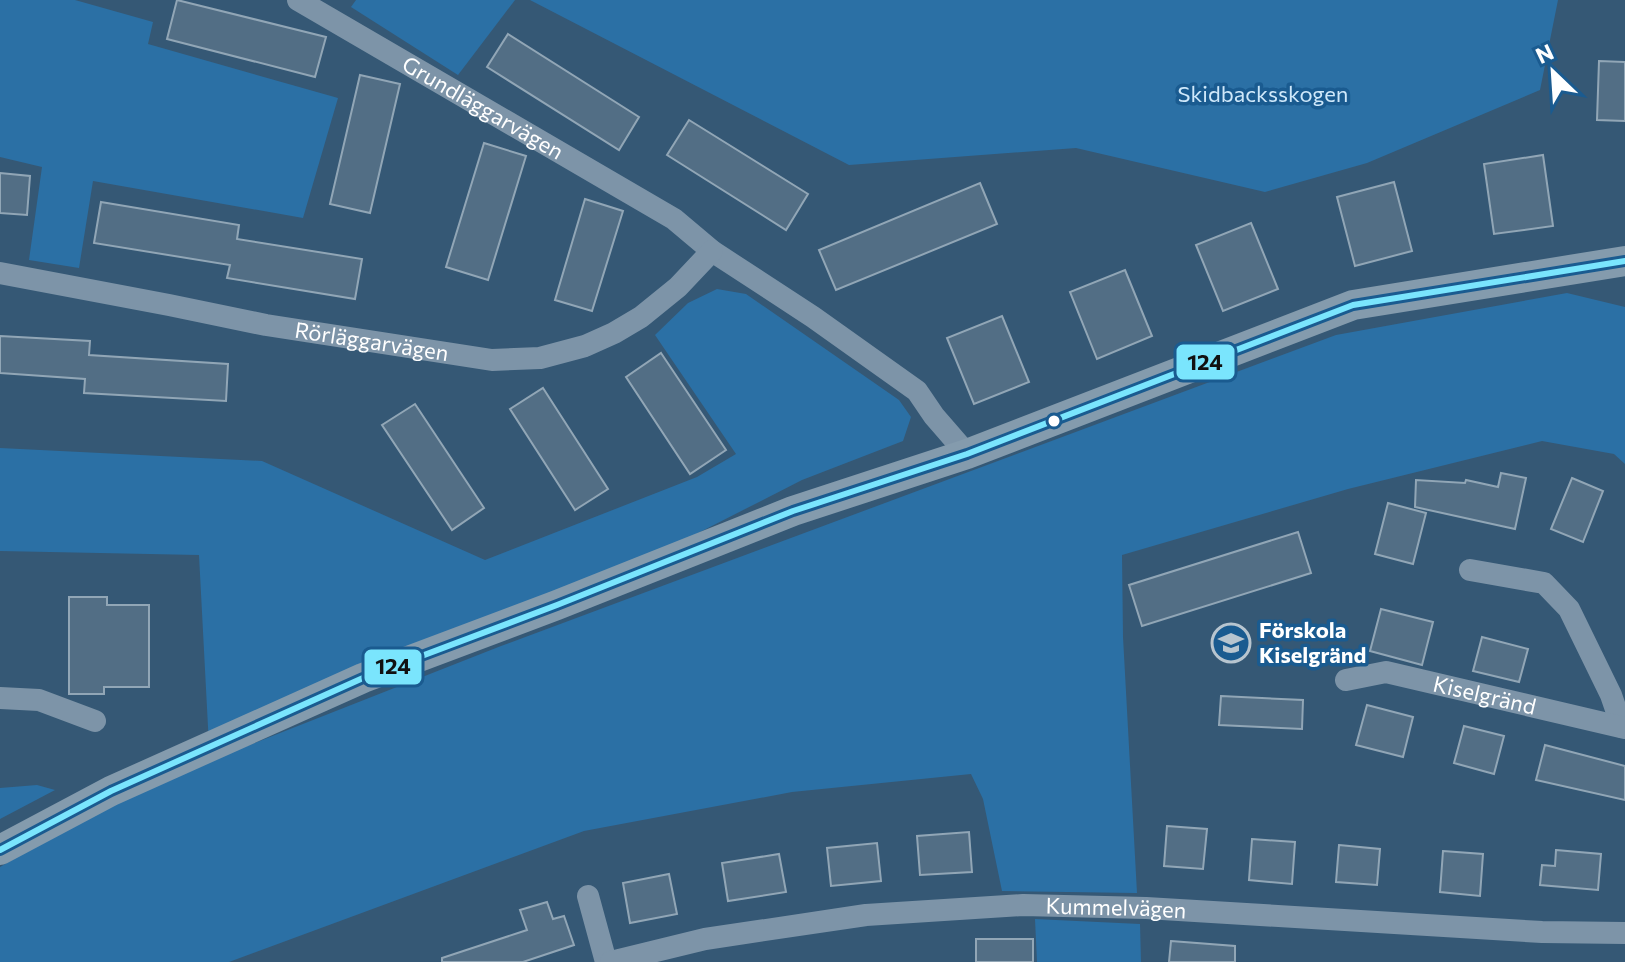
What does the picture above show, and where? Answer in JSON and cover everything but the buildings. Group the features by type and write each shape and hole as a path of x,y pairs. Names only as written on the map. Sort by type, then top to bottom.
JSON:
{"street":[{"name":"Grundläggarvägen","path":"298,0 674,219 712,251 813,317 917,391 967,454"},
{"name":"Rörläggarvägen","path":"0,273 266,325 492,360 540,358 585,346 614,333 641,317 678,287 712,251"},
{"path":"0,850 111,791 363,678 793,511 967,454 1353,305 1625,261"},
{"name":"Kiselgränd","path":"1470,570 1544,583 1569,609 1624,727"},
{"name":"Kiselgränd","path":"1346,680 1386,672 1624,727"},
{"path":"0,698 39,700 95,721"},
{"path":"588,896 609,962"},
{"name":"Kummelvägen","path":"609,962 705,939 866,915 1023,905 1146,908 1542,932 1625,933"}],"green space":[{"path":"0,0 75,0 153,22 148,44 338,98 303,218 93,181 79,268 29,260 42,167 0,157"},
{"path":"356,0 515,0 458,75 351,7"},
{"name":"Skidbacksskogen","path":"530,0 1558,0 1540,90 1367,163 1265,192 1076,148 849,165"},
{"path":"717,289 746,294 899,400 911,417 903,441 802,480 557,605 209,746 199,555 0,551 0,448 262,461 485,560 697,477 736,454 655,335 688,303"},
{"path":"1567,293 1625,307 1625,464 1614,454 1542,441 1348,489 1122,555 1123,637 1137,893 1002,891 983,799 971,774 792,792 584,831 229,962 0,962 0,867 128,793 501,646 1336,335"},
{"path":"37,785 55,790 0,819 0,788"},
{"path":"1035,919 1140,924 1141,962 1037,962"}],"transit line":[{"name":"124","path":"0,850 111,791 363,678 793,511 967,454 1353,305 1625,261"}],"place":[{"name":"Förskola Kiselgränd","path":"1231,643"}]}
